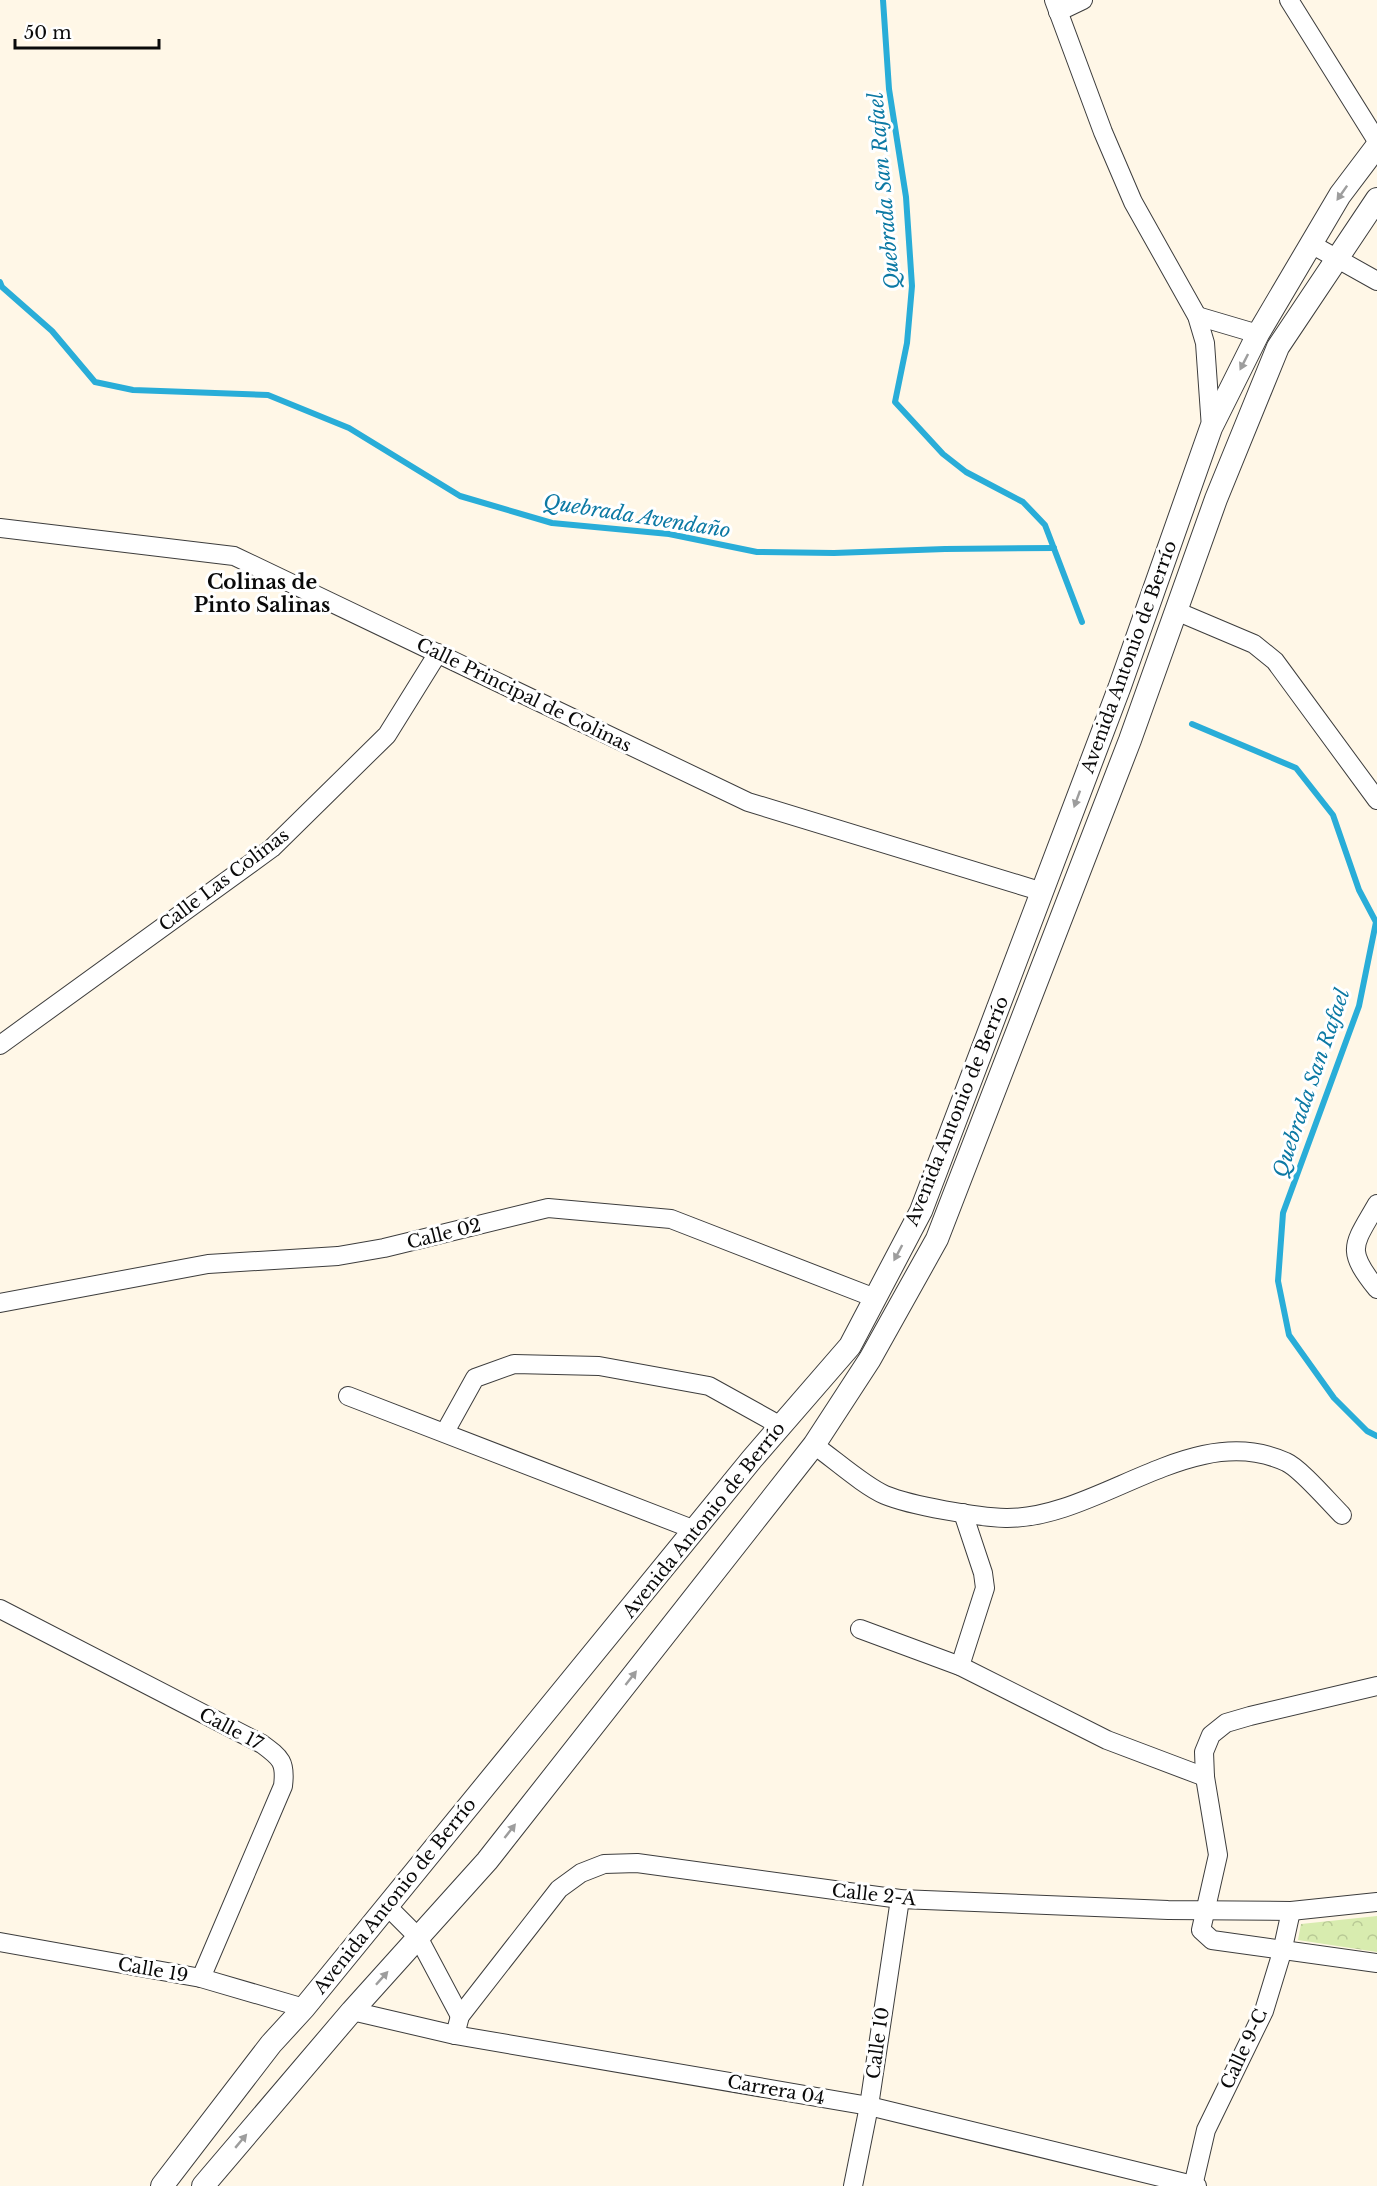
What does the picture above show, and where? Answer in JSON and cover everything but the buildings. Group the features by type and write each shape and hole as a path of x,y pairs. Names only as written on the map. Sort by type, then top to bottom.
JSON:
{"street":[{"path":"1083,0 1056,6 1103,132 1133,202 1197,316 1205,343 1211,428"},
{"path":"1289,0 1377,141"},
{"name":"Avenida Antonio de Berrío","path":"162,2186 271,2044 304,2008 695,1530 850,1346 921,1211 1042,892 1211,428 1258,334 1340,195 1377,146"},
{"name":"Avenida Antonio de Berrío","path":"203,2186 352,2011 487,1861 814,1445 870,1359 937,1239 1130,740 1216,499 1278,347 1377,200"},
{"path":"1311,244 1377,281"},
{"path":"1197,316 1258,334"},
{"name":"Calle Principal de Colinas","path":"0,528 234,556 748,802 1042,892"},
{"path":"1176,611 1254,644 1275,661 1377,800"},
{"name":"Calle Las Colinas","path":"0,1045 272,848 387,735 438,653"},
{"path":"1377,1204 1356,1241 1355,1249 1360,1268 1377,1289"},
{"name":"Calle 02","path":"0,1303 208,1264 338,1256 384,1248 548,1208 671,1219 875,1298"},
{"path":"445,1432 475,1378 514,1364 599,1365 709,1386 781,1426"},
{"path":"348,1396 695,1530"},
{"path":"814,1445 885,1494 963,1513 1007,1518 1051,1512 1185,1460 1238,1451 1264,1454 1288,1463 1342,1515"},
{"path":"960,1666 985,1588 983,1573 963,1513"},
{"name":"Calle 17","path":"0,1609 262,1744 278,1756 285,1769 283,1786 201,1978"},
{"path":"860,1629 960,1666 1107,1740 1205,1777"},
{"path":"1377,1686 1226,1724 1211,1735 1204,1752 1205,1777 1218,1855 1201,1930 1212,1940 1282,1952 1377,1962"},
{"name":"Calle 2-A","path":"455,2035 460,2016 559,1889 581,1873 604,1864 637,1863 900,1899 1291,1911 1377,1902"},
{"name":"Calle 10","path":"853,2186 869,2106 900,1899"},
{"path":"387,1906 418,1937 460,2016"},
{"name":"Calle 9-C","path":"1194,2186 1206,2130 1264,2011 1282,1952 1291,1911"},
{"name":"Calle 19","path":"0,1942 201,1978 304,2008"},
{"name":"Carrera 04","path":"352,2011 455,2035 869,2106 1194,2186"}],"green space":[{"path":"1377,1916 1377,1952 1298,1940 1301,1924"}],"waterway":[{"name":"Quebrada San Rafael","path":"883,0 889,89 906,197 912,286 907,343 895,402 943,454 966,472 1023,502 1045,525 1082,622"},
{"name":"Quebrada Avendaño","path":"0,282 2,287 52,331 95,382 133,390 268,395 349,428 460,496 552,523 669,534 757,552 834,553 1054,548"},
{"name":"Quebrada San Rafael","path":"1192,724 1296,768 1333,815 1359,890 1376,922 1359,1006 1283,1213 1278,1281 1289,1335 1334,1398 1367,1431 1377,1436"}],"district":[{"name":"Colinas de Pinto Salinas","path":"262,594"}]}
